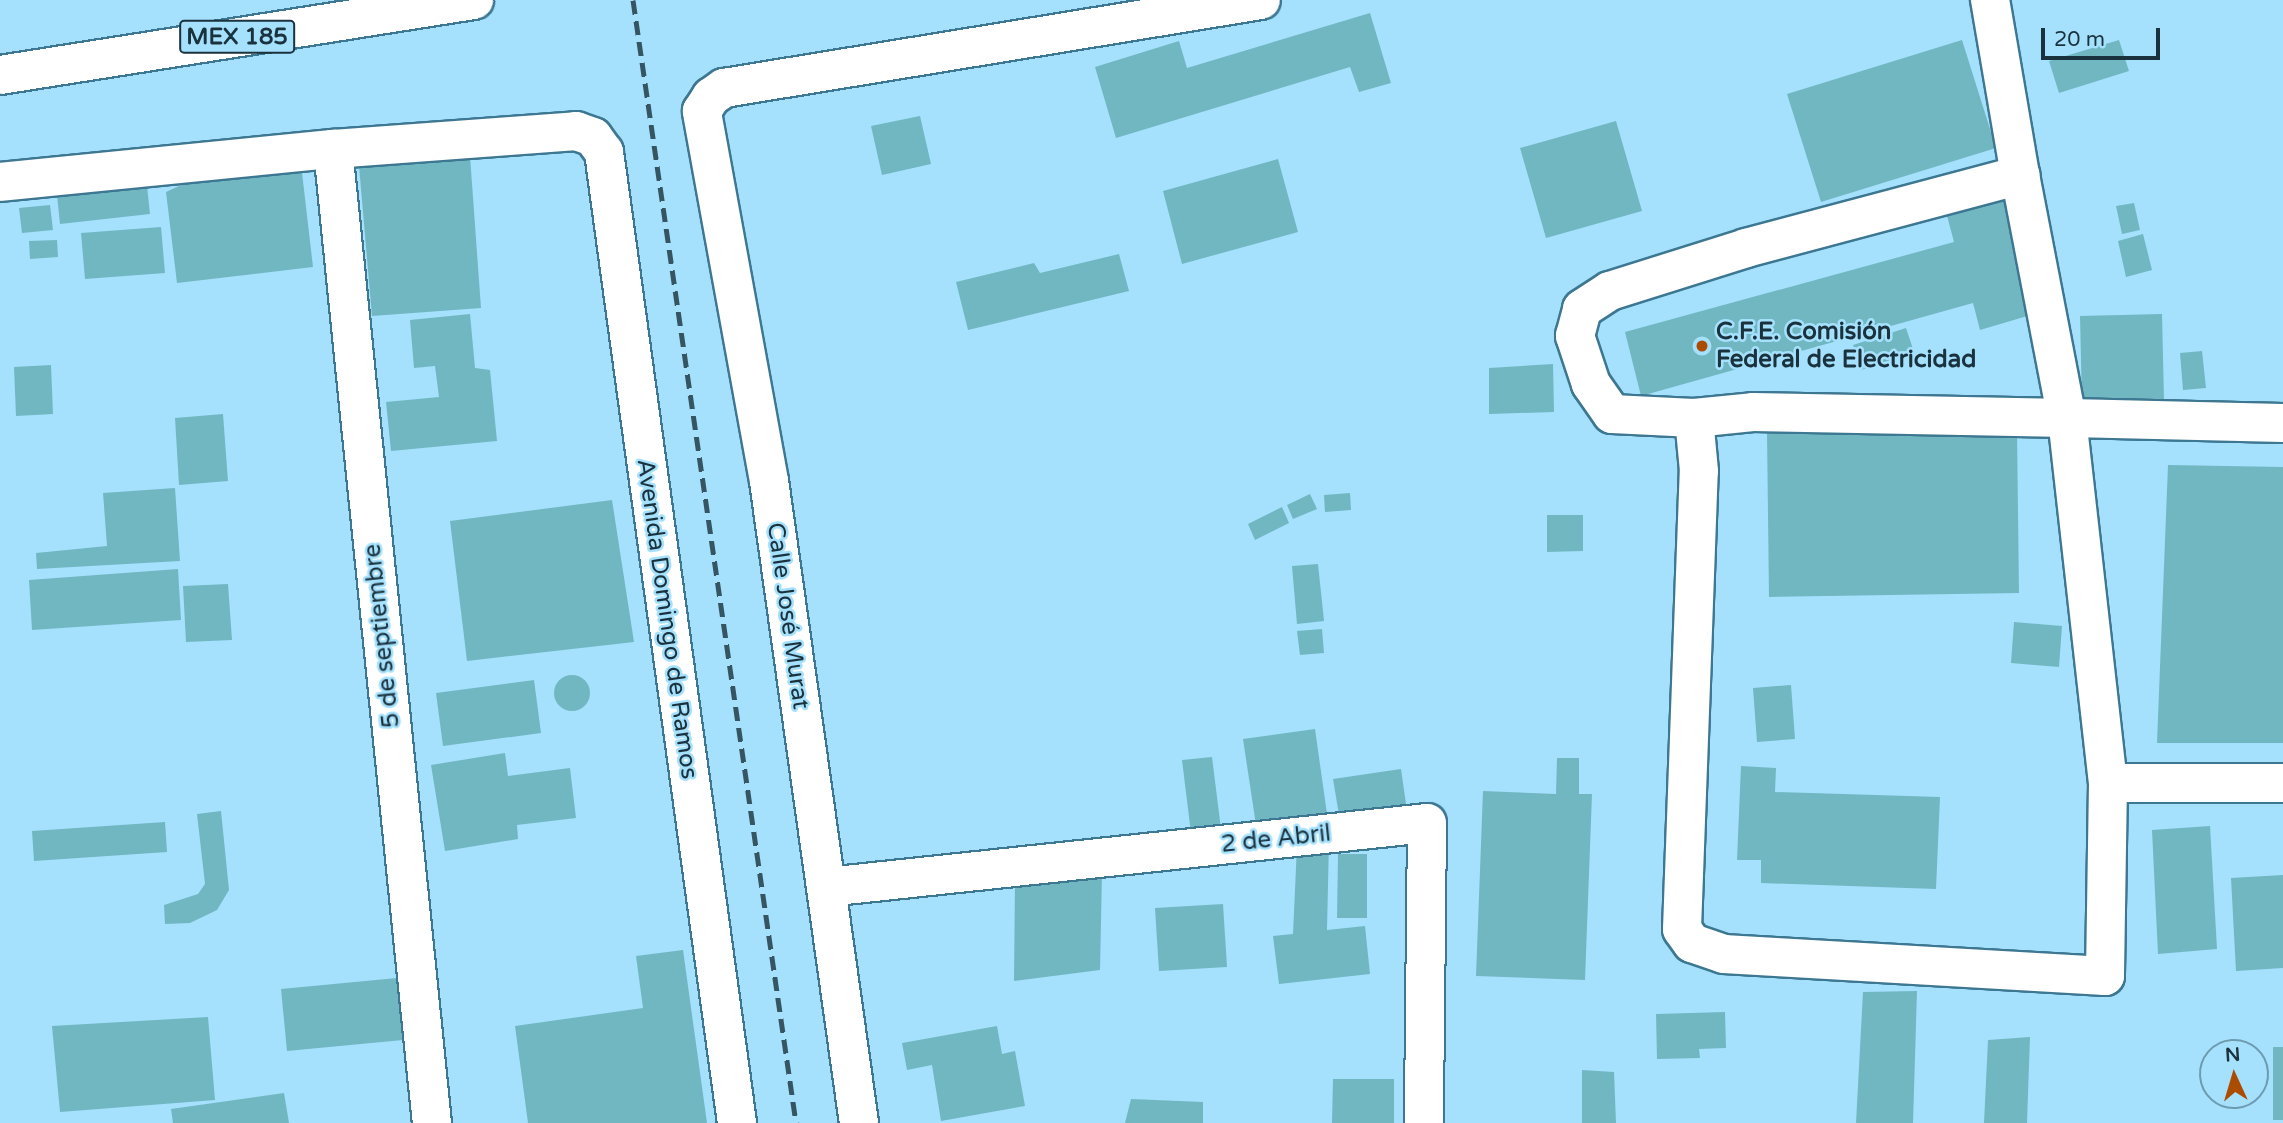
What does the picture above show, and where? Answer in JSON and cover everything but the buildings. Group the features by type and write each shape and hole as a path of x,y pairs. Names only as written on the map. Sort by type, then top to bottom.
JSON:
{"street":[{"name":"MEX 185","path":"0,75 474,0"},
{"name":"Calle José Murat","path":"859,1123 769,481 702,111 711,97 724,89 1261,0"},
{"path":"1695,418 1699,471 1682,929 1692,943 1724,954 2105,976 2108,783 2067,418 1990,0"},
{"name":"Avenida Domingo de Ramos","path":"333,149 576,131 593,137 604,152 737,1123"},
{"path":"0,182 333,149"},
{"name":"5 de septiembre","path":"333,149 432,1123"},
{"path":"2021,175 1746,248 1610,291 1582,309 1574,336 1591,384 1612,414 1695,418 1753,412 2283,423"},
{"path":"2108,783 2283,783"},
{"name":"2 de Abril","path":"827,887 1427,823 1424,1123"}],"railway":[{"path":"633,0 796,1123"}],"place":[{"name":"C.F.E. Comisión Federal de Electricidad","path":"1702,346"}]}
